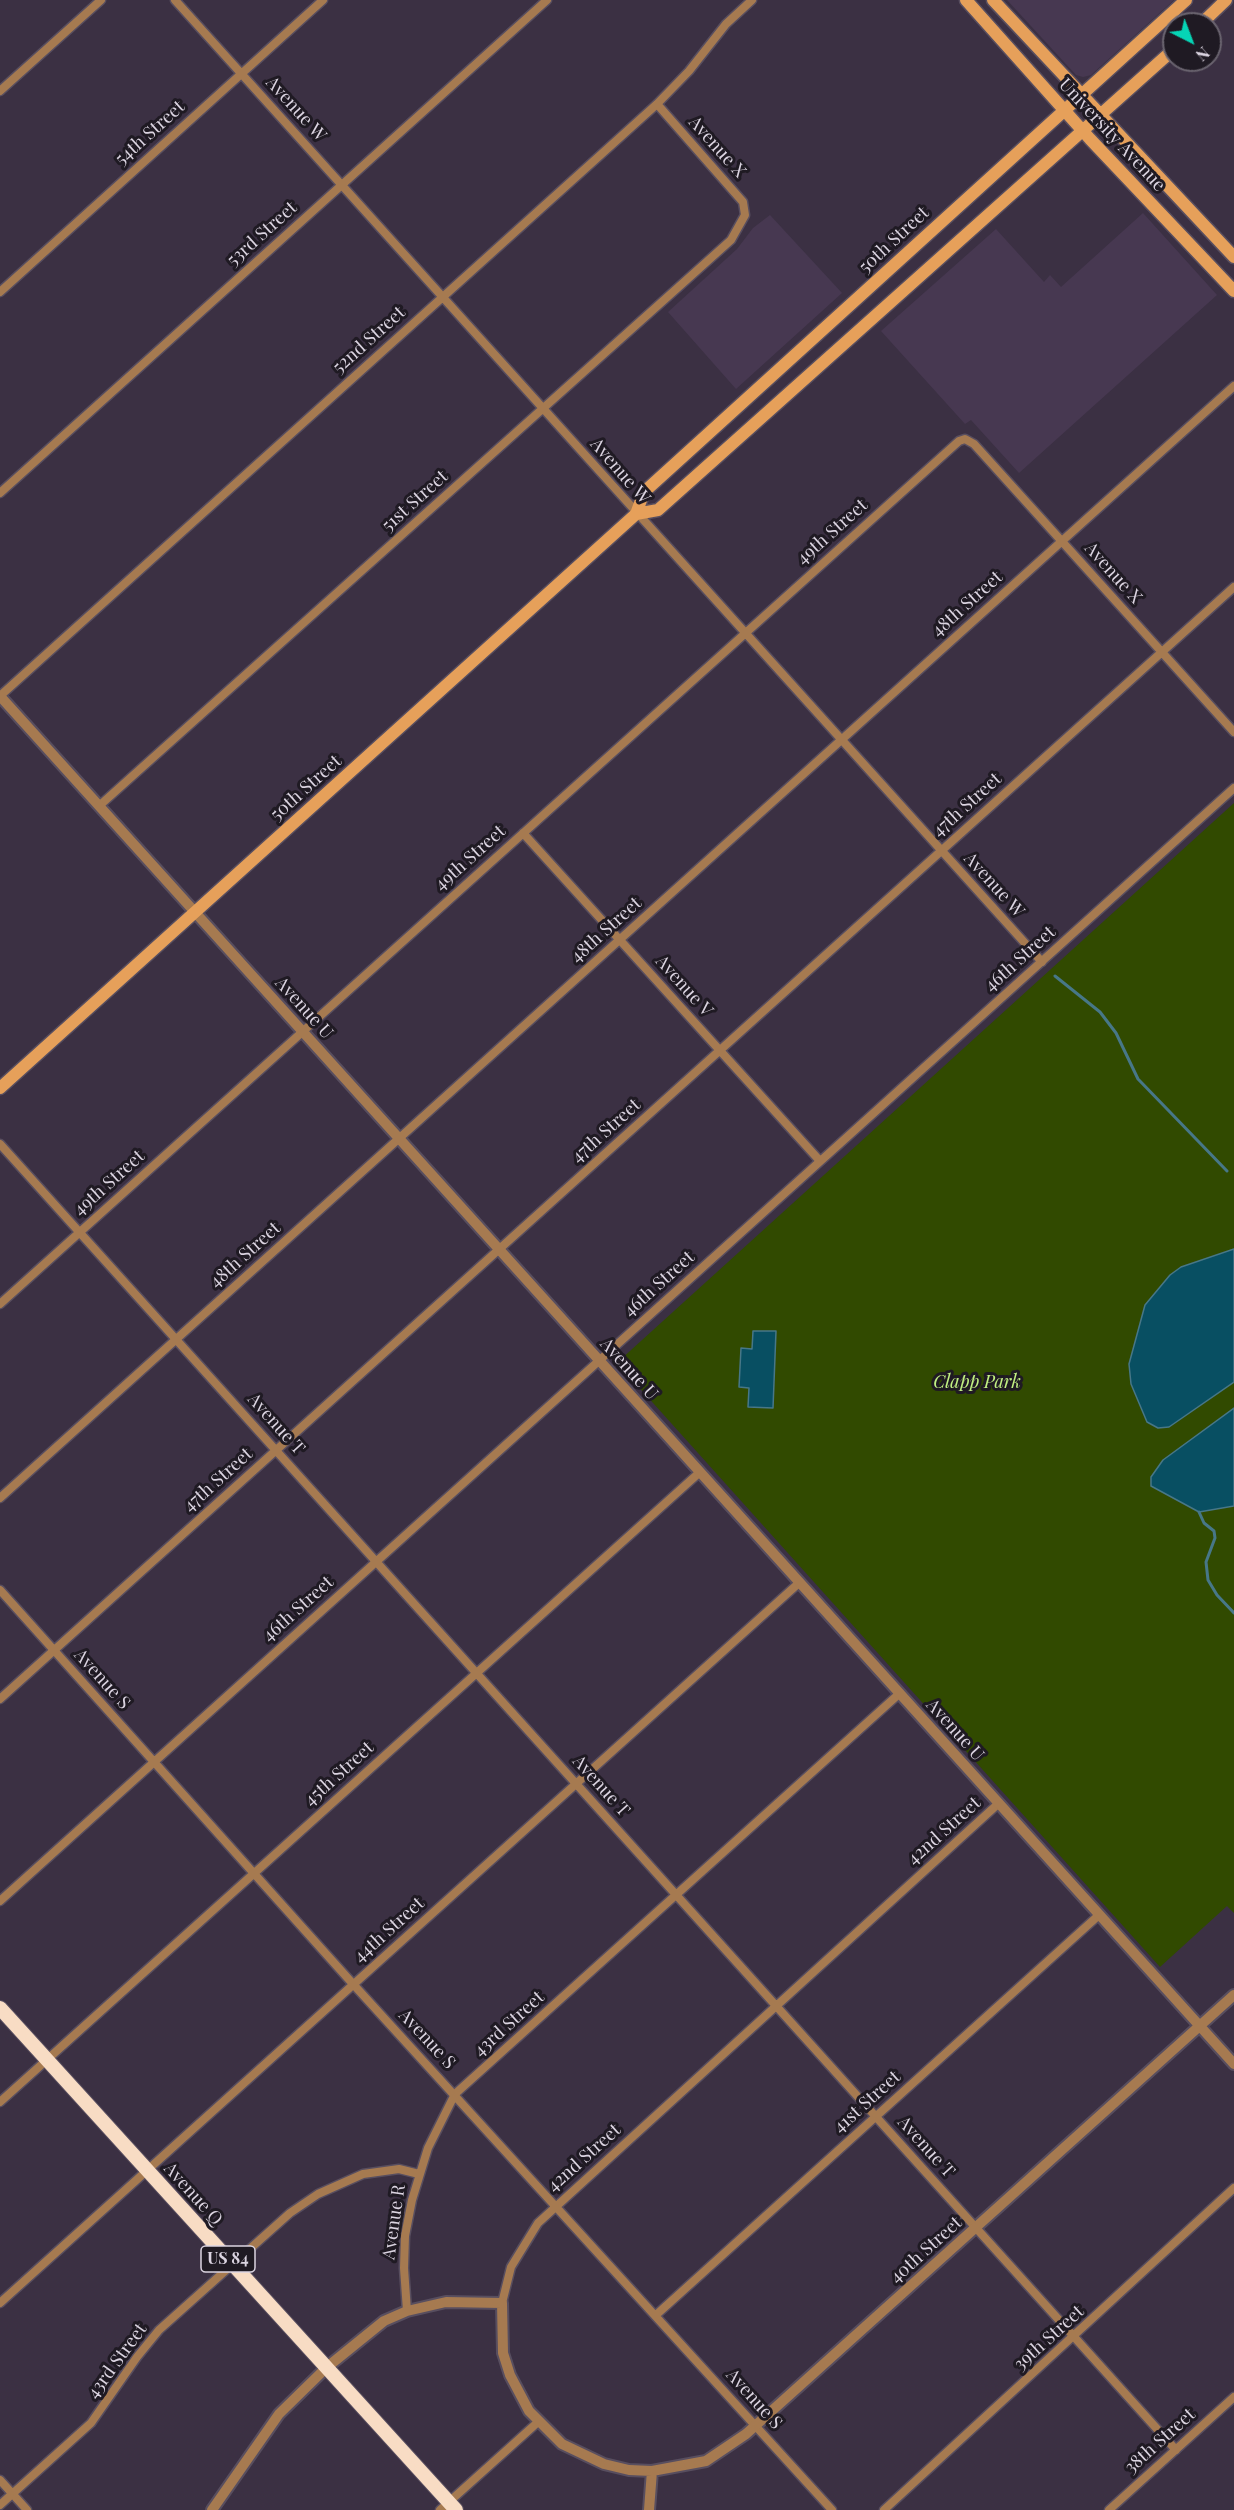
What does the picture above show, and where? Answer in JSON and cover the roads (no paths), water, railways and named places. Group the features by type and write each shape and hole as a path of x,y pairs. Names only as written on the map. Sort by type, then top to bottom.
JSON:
{"highway":[{"name":"Avenue Q","path":"0,2008 233,2264 448,2507"}],"main road":[{"name":"University Avenue","path":"966,0 1083,131 1234,291"},
{"name":"University Avenue","path":"993,0 1234,257"},
{"name":"50th Street","path":"0,1088 636,514 644,492 1186,0"},
{"path":"1214,12 1226,0"},
{"name":"50th Street","path":"636,514 658,510 1162,61"},
{"path":"1203,260 1220,243"}],"street":[{"path":"0,91 101,0"},
{"name":"Avenue W","path":"175,0 1042,962"},
{"name":"54th Street","path":"0,292 323,0"},
{"name":"53rd Street","path":"0,493 547,0"},
{"name":"52nd Street","path":"0,696 657,104 689,71 726,24 752,0"},
{"name":"Avenue X","path":"657,104 743,202 745,215"},
{"name":"51st Street","path":"99,806 731,240 745,215"},
{"name":"48th Street","path":"0,1498 1234,386"},
{"name":"Avenue X","path":"965,439 974,444 1234,732"},
{"name":"49th Street","path":"0,1304 952,446 965,439"},
{"name":"47th Street","path":"0,1700 1234,587"},
{"name":"Avenue U","path":"0,696 1234,2064"},
{"name":"46th Street","path":"0,1901 1234,788"},
{"name":"Avenue V","path":"523,833 820,1161"},
{"name":"Avenue T","path":"0,1144 1176,2450"},
{"name":"45th Street","path":"0,2102 700,1472"},
{"name":"44th Street","path":"0,2303 800,1582"},
{"name":"Avenue S","path":"0,1590 253,1874 456,2094 832,2510"},
{"name":"43rd Street","path":"0,2505 91,2423 147,2343 290,2213 342,2182 384,2169 399,2169 419,2174 442,2115 456,2094 900,1693"},
{"name":"42nd Street","path":"502,2303 511,2267 523,2243 556,2205 999,1803"},
{"name":"41st Street","path":"656,2315 1099,1914"},
{"name":"40th Street","path":"652,2471 706,2461 756,2426 1234,1995"},
{"name":"Avenue R","path":"407,2311 404,2268 405,2236 419,2174"},
{"name":"39th Street","path":"884,2510 1076,2337 1234,2188"},
{"path":"212,2510 279,2414 326,2368 384,2321 407,2311 446,2302 502,2303 503,2353 518,2393 538,2422 562,2444 580,2454 604,2464 652,2471 649,2510"},
{"name":"38th Street","path":"1109,2510 1234,2397"},
{"path":"448,2507 538,2422"},
{"path":"0,2480 27,2510"}],"water":[{"path":"1234,1249 1234,1382 1169,1427 1158,1428 1147,1422 1131,1384 1129,1364 1145,1305 1170,1275 1181,1267"},
{"path":"753,1331 776,1331 773,1408 748,1407 749,1388 739,1387 741,1348 752,1349"},
{"path":"1234,1408 1234,1506 1199,1512 1151,1486 1151,1477 1163,1460"}],"waterway":[{"path":"1055,976 1100,1012 1116,1033 1138,1079 1227,1171"},
{"path":"1199,1512 1204,1523 1214,1531 1215,1538 1206,1562 1208,1580 1217,1595 1234,1613"}],"park label":[{"name":"Clapp Park","path":"977,1382"}]}
